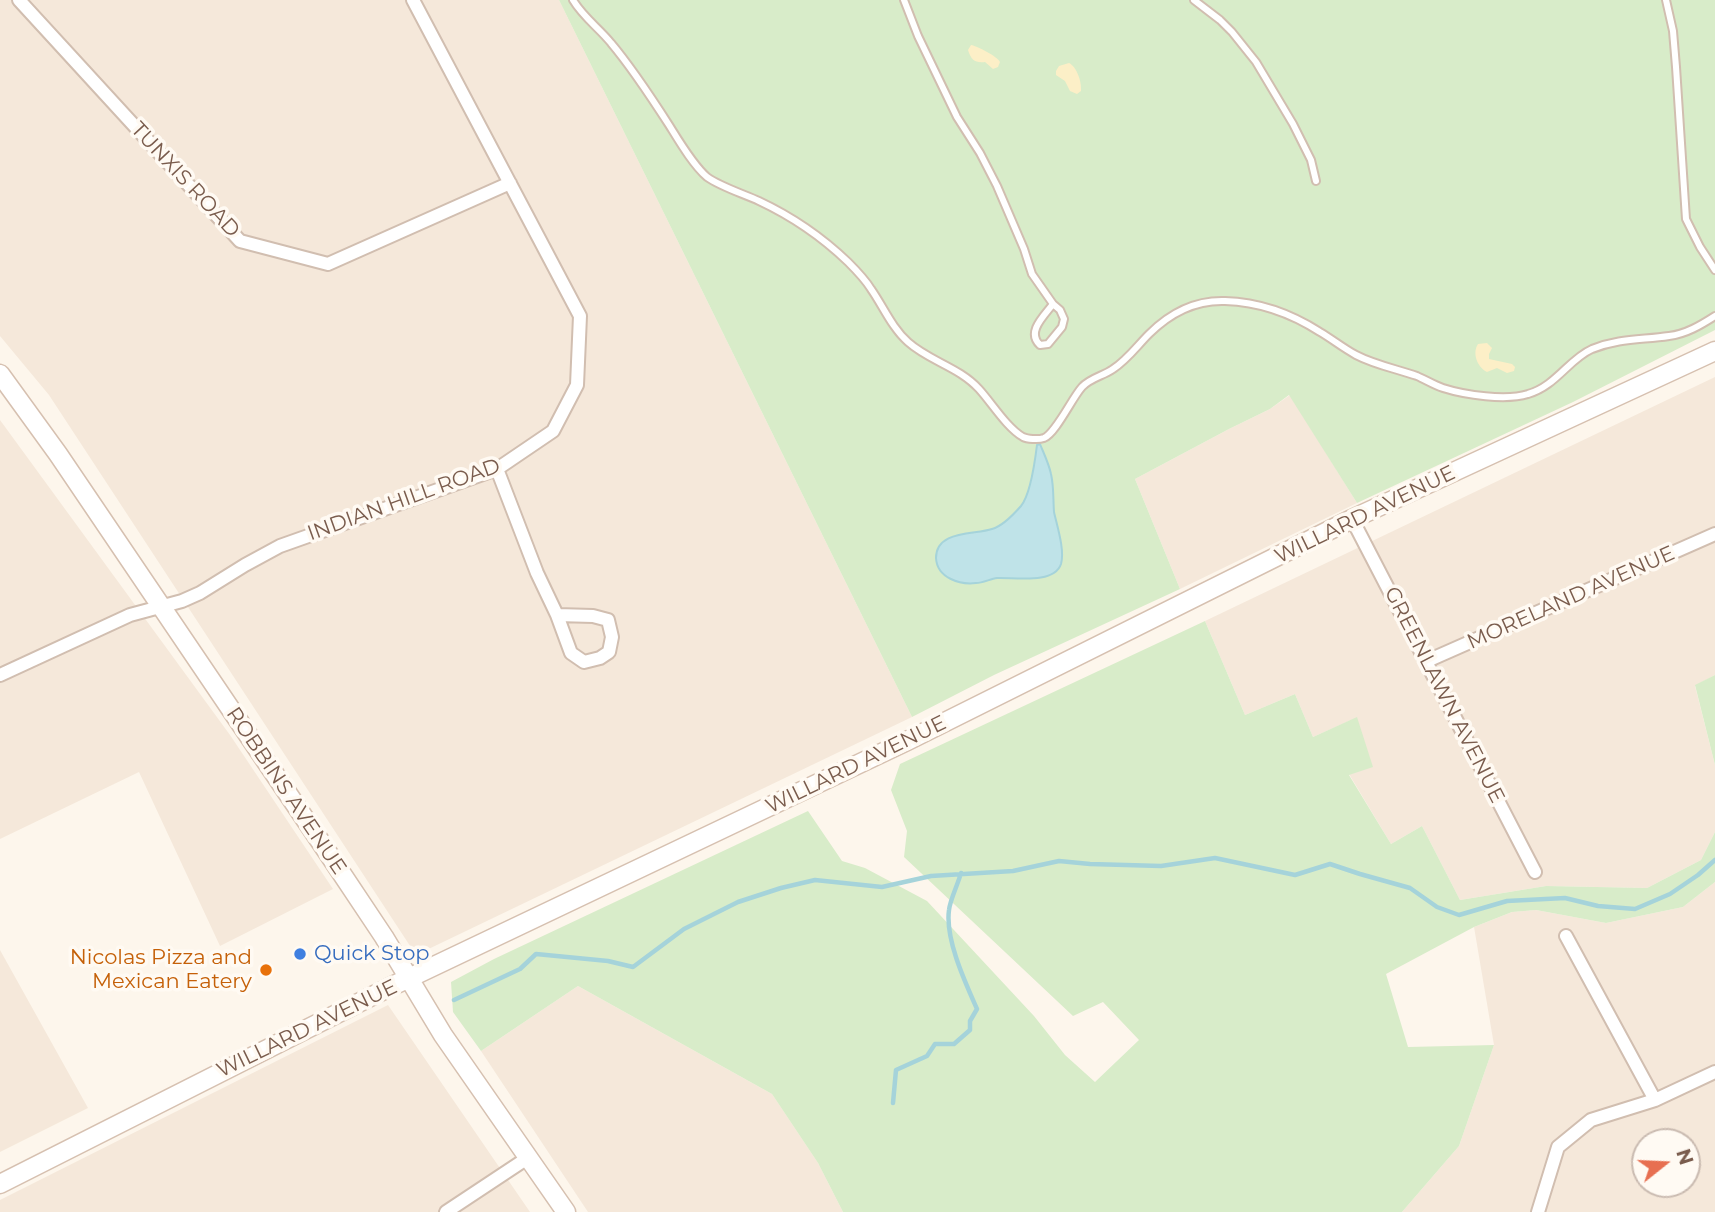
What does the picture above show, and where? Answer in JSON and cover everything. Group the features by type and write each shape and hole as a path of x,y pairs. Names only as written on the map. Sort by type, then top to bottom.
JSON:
{"main road":[{"name":"WILLARD AVENUE","path":"0,1184 408,978 909,740 1352,519 1715,351"},
{"name":"ROBBINS AVENUE","path":"0,374 58,454 326,850 384,937 443,1035 566,1212"}],"street":[{"name":"TUNXIS ROAD","path":"19,0 240,241 328,264 510,183"},
{"name":"INDIAN HILL ROAD","path":"0,674 130,615 200,593 280,546 497,470 553,431 577,385 580,316 413,0"},
{"path":"497,470 571,653 584,662 600,658 609,652 612,637 608,620 593,616 557,615"},
{"name":"GREENLAWN AVENUE","path":"1352,519 1535,872"},
{"name":"MORELAND AVENUE","path":"1427,661 1715,534"},
{"path":"1566,936 1655,1100"},
{"path":"1538,1212 1558,1147 1591,1120 1655,1100 1715,1072"},
{"path":"446,1212 529,1157"}],"lane":[{"path":"573,0 611,43 686,152 708,177 790,217 838,253 870,286 905,340 924,354 965,376 1023,437 1044,438 1052,431 1085,383 1112,370 1174,314 1201,303 1223,301 1268,308 1316,329 1353,354 1372,362 1445,389 1501,397 1531,394 1549,384 1588,351 1618,340 1673,336 1695,328 1715,316"},
{"path":"904,0 918,36 957,117 997,186 1032,274 1064,319 1062,327 1048,344 1041,345 1035,340 1033,333 1053,304"},
{"path":"1194,0 1226,26 1256,62 1293,124 1311,160 1316,181"},
{"path":"1666,0 1673,31 1686,219 1715,270"}],"shaded area":[{"path":"0,0 559,0 912,717 416,955 49,395 0,336"},
{"path":"1715,377 1715,675 1695,686 1715,765 1715,832 1701,860 1647,888 1546,886 1460,900 1422,826 1391,844 1349,774 1372,766 1356,718 1313,737 1295,694 1245,715 1205,621"},
{"path":"1290,395 1357,503 1180,589 1135,479 1270,409"},
{"path":"0,420 230,735 333,889 220,946 139,772 0,839"},
{"path":"1715,882 1715,1212 1402,1212 1459,1146 1494,1045 1474,927 1512,912 1536,910 1606,923 1683,907"},
{"path":"0,950 88,1108 0,1152"},
{"path":"578,986 772,1094 818,1163 843,1212 588,1212 481,1051"},
{"path":"388,1005 530,1212 0,1212 0,1200"}],"green space":[{"path":"559,0 1715,0 1715,330 1573,402 1357,503 1289,395 1270,409 1135,479 1180,589 994,675 912,717"},
{"path":"1205,621 1245,715 1295,694 1313,737 1357,717 1373,767 1349,775 1391,844 1422,826 1460,900 1546,886 1647,888 1701,860 1715,832 1715,882 1683,907 1606,923 1536,910 1512,912 1474,927 1386,974 1408,1047 1494,1045 1459,1146 1402,1212 843,1212 818,1163 772,1094 578,986 481,1051 453,1012 451,982 494,959 808,811 842,861 865,868 927,901 1034,1016 1065,1055 1095,1082 1139,1040 1103,1002 1073,1016 904,857 907,831 891,790 900,764"},
{"path":"1715,675 1715,765 1695,685"}],"sand":[{"path":"971,45 995,57 1000,62 998,67 993,69 985,62 974,60 968,50"},
{"path":"1069,63 1080,79 1081,91 1077,94 1070,91 1065,81 1056,75 1059,66"},
{"path":"1487,343 1492,348 1489,359 1512,364 1514,371 1507,373 1497,368 1487,372 1481,367 1476,348 1478,344"}],"water":[{"path":"1040,444 1051,474 1054,512 1061,545 1062,558 1057,571 1042,577 997,578 970,583 950,579 937,565 936,558 942,542 957,535 996,527 1012,516 1027,494 1037,445"}],"waterway":[{"path":"454,1000 520,969 536,954 608,961 633,967 684,929 738,902 815,880 882,887 931,876 1013,871 1059,861 1161,866 1215,858 1295,875 1330,864 1410,888 1437,907 1459,915 1507,901 1565,898 1598,906 1635,909 1670,894 1715,860"},
{"path":"893,1103 896,1070 927,1056 935,1044 954,1044 970,1030 970,1021 977,1009 957,960 950,934 950,906 961,873"}],"place":[{"name":"Quick Stop","path":"300,954"},
{"name":"Nicolas Pizza and Mexican Eatery","path":"266,970"}]}
